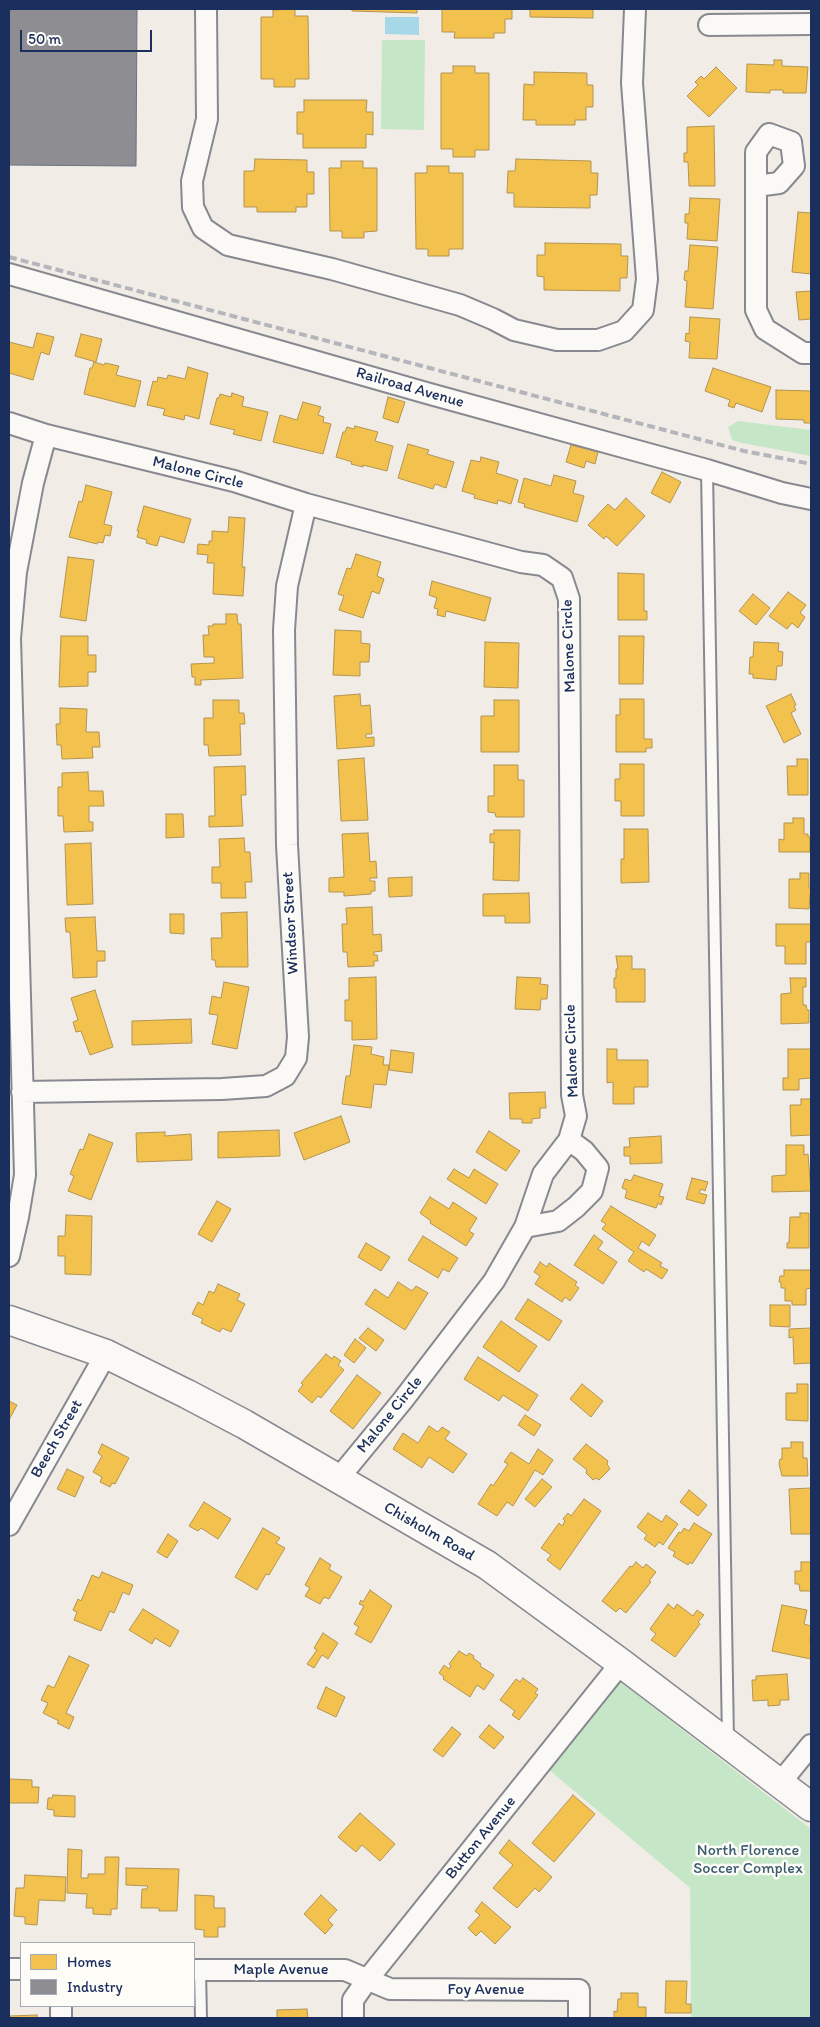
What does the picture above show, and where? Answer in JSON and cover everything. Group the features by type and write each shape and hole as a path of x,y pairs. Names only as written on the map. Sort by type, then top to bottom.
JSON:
{"main road":[{"name":"Chisholm Road","path":"9,1320 106,1354 187,1394 487,1565 621,1663 811,1807"}],"street":[{"path":"206,9 207,119 192,181 193,206 203,228 228,245 332,269 460,306 493,319 514,330 556,340 598,340 624,331 643,310 647,279 632,83 635,9"},
{"path":"709,25 811,24"},
{"path":"756,186 756,310 766,329 803,353 811,354"},
{"name":"Railroad Avenue","path":"9,274 430,394 782,492 811,498"},
{"name":"Malone Circle","path":"9,423 46,435 234,481 306,504 522,562 543,565 562,578 569,599 572,1095 576,1116 569,1140 543,1174 525,1227 494,1281 403,1400 338,1479"},
{"path":"9,1256 18,1217 24,1175 9,686 10,638 16,572 33,483 46,435"},
{"name":"Windsor Street","path":"22,1092 222,1089 266,1086 285,1076 296,1058 298,1037 287,845 284,630 287,586 306,504"},
{"path":"525,1227 558,1221 592,1191 598,1168 584,1151 569,1140"},
{"name":"Beech Street","path":"9,1525 106,1354"},
{"name":"Button Avenue","path":"353,2018 353,2000 367,1980 621,1663"},
{"path":"780,1782 811,1746"},
{"name":"Maple Avenue","path":"197,1970 345,1970 367,1980"},
{"name":"Foy Avenue","path":"367,1980 390,1989 578,1990 579,2018"}],"lane":[{"path":"707,470 728,1743"},
{"path":"197,1970 201,2018"}],"green space":[{"path":"382,40 425,40 424,130 381,129"},
{"path":"738,421 811,430 811,456 732,440 728,427"},
{"name":"North Florence Soccer Complex","path":"618,1680 811,1829 811,2018 691,2018 690,1888 548,1769"}],"water":[{"path":"385,17 419,17 419,35 385,34"}],"building: Homes":[{"path":"295,9 295,16 308,16 309,79 295,79 295,87 274,87 274,79 261,79 261,17 273,17 273,10"},
{"path":"352,9 417,9 417,13 352,11"},
{"path":"442,9 512,9 512,19 505,19 505,33 494,33 494,38 454,38 455,32 442,32"},
{"path":"530,9 593,9 593,18 530,17"},
{"path":"774,60 782,60 782,66 808,67 806,93 783,93 783,90 770,90 770,93 746,92 747,64 774,65"},
{"path":"453,66 475,66 475,73 489,73 489,150 475,150 475,157 453,157 453,149 441,149 441,73 453,73"},
{"path":"716,67 737,88 709,117 687,96 698,85 695,82 701,76 704,79"},
{"path":"534,72 587,73 587,85 593,85 593,107 586,107 586,120 575,120 575,125 536,125 536,120 523,120 524,84 534,85"},
{"path":"304,100 367,100 366,112 373,112 373,135 366,134 366,148 303,148 303,134 297,134 297,112 304,112"},
{"path":"714,126 715,186 689,186 688,162 684,162 684,153 687,153 687,127"},
{"path":"255,159 307,160 307,172 314,172 314,194 307,194 307,207 296,207 296,212 257,212 257,207 244,207 244,171 254,171"},
{"path":"516,159 591,161 591,173 598,173 597,195 590,195 590,208 514,207 514,193 507,193 508,171 515,171"},
{"path":"341,161 363,161 363,168 377,168 377,231 364,232 364,238 342,238 342,231 330,231 329,168 341,168"},
{"path":"427,166 449,166 449,173 463,173 463,249 449,249 449,256 428,256 428,249 416,249 415,173 427,173"},
{"path":"690,198 720,199 717,241 687,239 688,223 685,223 685,214 689,214"},
{"path":"798,212 811,213 811,274 792,272"},
{"path":"545,243 621,244 621,256 628,256 627,278 620,278 620,291 544,290 544,277 537,276 537,255 545,255"},
{"path":"690,245 718,247 713,309 685,307 687,281 684,280 685,271 688,271"},
{"path":"811,291 811,319 799,320 796,292"},
{"path":"690,317 720,319 717,359 689,358 690,342 685,341 686,333 689,334"},
{"path":"37,333 54,337 49,355 41,352 33,380 9,373 9,342 33,348"},
{"path":"81,334 102,339 96,362 75,356"},
{"path":"94,362 119,366 116,375 141,381 135,407 84,394 90,368 92,368"},
{"path":"188,367 208,373 199,419 185,415 184,420 163,415 165,409 147,405 153,381 157,382 158,377 167,379 168,375 185,379"},
{"path":"713,368 771,387 762,412 736,403 734,408 728,406 730,400 705,391"},
{"path":"776,390 811,391 811,423 804,423 804,420 776,419"},
{"path":"232,393 244,397 242,406 268,412 261,441 233,434 235,430 210,424 217,398 219,398 220,394 231,397"},
{"path":"388,397 405,402 398,423 383,418"},
{"path":"303,402 321,407 318,415 324,417 323,422 331,424 323,454 273,442 280,415 297,420"},
{"path":"355,426 378,432 375,441 393,446 387,471 351,464 352,462 336,457 343,432 345,432 347,427 354,429"},
{"path":"408,444 429,450 427,454 454,462 446,488 435,484 433,489 398,478"},
{"path":"571,445 598,452 595,464 586,461 584,468 566,462"},
{"path":"481,457 499,462 496,473 518,480 511,504 498,500 497,504 474,498 475,495 462,491 471,460 480,462"},
{"path":"662,472 681,482 670,503 651,493"},
{"path":"554,475 576,481 573,493 584,496 577,522 524,507 525,504 518,502 524,478 551,486"},
{"path":"86,485 112,492 104,524 112,526 110,536 105,535 103,543 98,542 97,544 69,537 79,501 82,502"},
{"path":"626,498 645,516 617,546 606,536 604,539 588,525 608,504 615,510"},
{"path":"144,506 191,519 184,543 160,536 157,546 146,543 147,540 137,537"},
{"path":"229,517 245,518 242,567 245,567 243,596 213,594 214,563 207,563 208,555 197,554 198,544 209,545 209,541 212,541 212,531 228,532"},
{"path":"356,554 381,562 377,576 384,579 379,594 372,591 363,618 339,610 344,596 338,594 347,568 351,569"},
{"path":"68,557 94,560 86,621 60,617"},
{"path":"618,573 644,574 644,611 647,611 647,620 618,620"},
{"path":"432,581 491,598 485,621 446,611 445,617 437,615 438,609 434,608 437,598 429,595"},
{"path":"788,592 806,605 800,613 805,617 798,628 792,623 787,629 769,616"},
{"path":"753,594 770,608 756,625 739,611"},
{"path":"226,614 237,614 238,624 241,624 243,678 201,680 201,685 195,685 191,664 214,663 214,657 204,657 203,635 209,635 208,626 226,624"},
{"path":"335,630 361,631 361,643 370,644 369,662 360,662 360,676 333,675"},
{"path":"61,636 88,636 88,655 96,655 96,672 88,672 88,686 59,687"},
{"path":"619,636 644,636 643,684 619,684"},
{"path":"485,642 519,643 518,688 484,687"},
{"path":"754,642 779,643 778,651 783,652 782,666 777,666 776,680 753,678 753,674 749,674 750,657 753,657"},
{"path":"360,694 361,706 370,705 372,734 366,734 366,738 374,737 374,746 337,749 334,696"},
{"path":"791,694 796,710 791,713 801,734 784,743 766,706"},
{"path":"620,699 644,699 644,739 652,739 652,748 646,748 646,752 616,752 616,715 620,715"},
{"path":"213,700 239,700 239,713 244,713 245,724 240,724 241,755 209,756 208,745 204,745 204,718 213,718"},
{"path":"494,700 519,700 519,752 481,752 481,716 494,716"},
{"path":"60,708 87,709 86,732 99,732 100,747 92,747 93,758 62,759 61,745 57,745 56,724 60,724"},
{"path":"364,758 368,820 341,821 338,760"},
{"path":"797,759 808,759 808,795 788,795 787,766 797,766"},
{"path":"620,764 644,764 644,816 621,816 621,801 615,801 615,779 620,779"},
{"path":"494,765 518,765 518,780 524,780 524,817 496,817 495,813 488,812 488,796 494,796"},
{"path":"245,766 246,795 241,795 243,826 209,827 209,816 215,816 214,767"},
{"path":"88,772 89,791 103,791 104,806 89,806 89,822 93,822 93,831 64,832 63,816 58,816 58,787 62,787 62,773"},
{"path":"166,814 183,814 184,837 166,838"},
{"path":"793,818 804,818 804,834 808,834 808,837 810,837 810,852 779,852 779,839 784,840 784,823 793,823"},
{"path":"624,829 648,829 649,882 621,883 621,859 624,859"},
{"path":"494,830 520,830 519,881 493,880 494,842 490,843 490,834 494,834"},
{"path":"368,833 370,862 376,861 377,878 370,878 370,881 375,881 375,891 371,891 371,894 344,896 344,892 329,892 329,878 344,877 342,834"},
{"path":"244,838 245,852 250,852 252,882 245,882 246,898 221,898 221,883 212,883 212,867 220,867 219,839"},
{"path":"91,843 93,904 67,905 65,844"},
{"path":"800,873 809,873 811,894 809,909 789,908 789,879 800,879"},
{"path":"412,877 412,896 389,897 388,878"},
{"path":"529,893 530,923 505,923 505,916 483,916 483,894"},
{"path":"372,907 373,935 381,934 382,951 374,952 374,955 377,955 378,961 374,961 374,966 348,967 347,952 343,952 342,924 347,924 346,908"},
{"path":"247,912 248,967 216,967 215,960 212,960 211,938 222,938 221,913"},
{"path":"170,914 184,914 184,934 170,933"},
{"path":"95,917 97,951 105,951 105,961 97,961 97,977 73,978 70,932 66,932 65,918"},
{"path":"776,924 811,924 811,942 806,942 806,964 785,964 785,946 776,946"},
{"path":"616,956 632,956 632,969 645,969 645,1002 616,1002 614,978 616,978 616,969 618,969"},
{"path":"376,977 377,1039 352,1040 352,1021 345,1021 345,1000 349,1000 349,978"},
{"path":"517,977 541,978 540,984 548,985 547,999 541,999 540,1010 515,1009"},
{"path":"790,978 806,978 806,987 803,987 803,1005 806,1005 807,1010 809,1010 809,1023 781,1024 781,994 791,993"},
{"path":"224,982 249,987 237,1049 212,1044 218,1015 209,1014 212,996 221,998"},
{"path":"95,990 113,1047 90,1055 81,1031 76,1032 73,1022 78,1020 71,998"},
{"path":"191,1019 192,1043 132,1045 132,1021"},
{"path":"354,1045 372,1047 371,1054 384,1057 383,1065 389,1065 386,1085 374,1084 371,1108 342,1104 346,1076 350,1076"},
{"path":"607,1049 617,1049 617,1060 648,1060 648,1087 634,1087 634,1104 613,1104 613,1082 607,1083"},
{"path":"788,1049 811,1049 811,1078 799,1079 799,1090 783,1090 783,1078 788,1078"},
{"path":"391,1050 414,1053 412,1073 389,1070"},
{"path":"545,1092 546,1108 540,1108 540,1118 532,1119 532,1123 522,1123 522,1119 510,1119 509,1093"},
{"path":"801,1099 811,1099 811,1135 791,1136 790,1105 801,1105"},
{"path":"341,1116 350,1142 304,1160 294,1133"},
{"path":"279,1130 280,1156 218,1158 218,1132"},
{"path":"489,1131 520,1151 506,1171 476,1152"},
{"path":"165,1132 165,1136 191,1134 192,1160 137,1162 136,1133"},
{"path":"89,1134 113,1143 91,1200 68,1191 74,1176 70,1174 80,1149 83,1150"},
{"path":"661,1136 662,1163 630,1164 630,1156 624,1156 624,1147 630,1147 629,1138"},
{"path":"786,1145 804,1145 804,1155 808,1154 811,1191 772,1192 772,1176 786,1175"},
{"path":"454,1169 469,1178 474,1169 498,1184 486,1204 447,1179"},
{"path":"634,1175 663,1184 659,1196 664,1197 661,1205 658,1203 656,1208 625,1198 627,1190 622,1188 625,1179 631,1181"},
{"path":"692,1178 708,1182 705,1191 701,1189 699,1193 707,1195 704,1204 686,1199"},
{"path":"430,1197 449,1209 453,1202 477,1218 469,1231 474,1234 466,1246 430,1223 431,1221 420,1213"},
{"path":"217,1201 231,1209 212,1242 198,1234"},
{"path":"611,1206 656,1235 649,1246 642,1241 638,1248 662,1263 660,1266 668,1270 662,1279 646,1269 644,1272 628,1261 634,1252 602,1229 606,1224 601,1221"},
{"path":"800,1213 809,1213 809,1248 787,1248 787,1243 789,1243 790,1217 800,1217"},
{"path":"66,1215 92,1216 91,1275 65,1274 65,1256 58,1256 58,1236 65,1236"},
{"path":"594,1235 603,1242 598,1249 617,1262 603,1284 574,1265"},
{"path":"423,1236 458,1258 449,1272 443,1269 438,1278 408,1260"},
{"path":"366,1243 390,1257 381,1271 358,1257"},
{"path":"540,1262 547,1267 549,1263 577,1282 575,1285 579,1288 570,1301 565,1297 562,1302 535,1284 540,1276 534,1272"},
{"path":"784,1270 811,1270 811,1288 806,1289 806,1305 792,1305 792,1301 785,1301 785,1288 781,1288 781,1282 779,1282 780,1276 784,1276"},
{"path":"398,1282 412,1291 416,1286 428,1293 405,1330 365,1304 375,1289 388,1298"},
{"path":"218,1284 240,1294 237,1300 245,1304 231,1332 222,1328 220,1332 201,1323 203,1319 192,1314 198,1302 203,1305 209,1291 214,1293"},
{"path":"528,1299 562,1321 549,1341 515,1319"},
{"path":"770,1305 790,1305 790,1327 770,1326"},
{"path":"501,1321 537,1346 519,1372 483,1347"},
{"path":"368,1328 384,1340 376,1351 359,1338"},
{"path":"811,1328 811,1363 794,1364 793,1337 789,1338 789,1329"},
{"path":"355,1339 366,1348 354,1363 344,1355"},
{"path":"326,1354 332,1359 334,1356 341,1361 338,1365 344,1370 321,1398 318,1396 312,1403 298,1391 303,1385 301,1383"},
{"path":"478,1357 538,1395 528,1411 503,1395 499,1401 464,1379"},
{"path":"357,1375 381,1393 353,1429 330,1411"},
{"path":"582,1384 603,1401 591,1417 570,1399"},
{"path":"797,1384 808,1384 808,1421 786,1420 786,1393 797,1393"},
{"path":"9,1401 17,1405 9,1420"},
{"path":"525,1415 541,1425 534,1436 518,1425"},
{"path":"429,1426 438,1432 442,1427 450,1432 445,1439 467,1454 453,1473 429,1457 422,1468 393,1449 403,1433 418,1443"},
{"path":"791,1442 803,1442 803,1458 807,1458 808,1476 782,1476 779,1464 780,1459 782,1459 782,1448 791,1448"},
{"path":"102,1444 129,1458 115,1484 112,1483 110,1487 100,1482 102,1477 93,1472 102,1456 98,1453"},
{"path":"586,1444 608,1461 607,1464 610,1469 599,1480 596,1478 593,1480 586,1473 587,1470 573,1459"},
{"path":"538,1449 553,1460 543,1475 535,1470 513,1506 507,1502 497,1516 478,1504 491,1484 493,1486 508,1464 504,1462 511,1452 529,1464"},
{"path":"67,1469 84,1477 75,1497 57,1489"},
{"path":"542,1479 552,1487 535,1507 525,1499"},
{"path":"811,1488 811,1534 791,1534 789,1489"},
{"path":"689,1490 707,1505 698,1516 680,1502"},
{"path":"584,1499 601,1511 560,1570 547,1560 551,1555 541,1548 559,1523 562,1526 565,1521 563,1519 568,1513 571,1516"},
{"path":"204,1502 231,1519 218,1539 201,1528 198,1531 189,1526"},
{"path":"648,1513 662,1522 666,1515 678,1524 663,1545 659,1542 655,1547 644,1539 647,1535 637,1527"},
{"path":"694,1523 712,1534 692,1564 690,1562 688,1565 673,1556 675,1552 668,1548 679,1532 681,1533 684,1528 689,1531"},
{"path":"263,1528 280,1538 276,1543 285,1548 269,1575 266,1574 257,1590 235,1577"},
{"path":"168,1534 178,1541 167,1558 157,1552"},
{"path":"320,1558 331,1565 329,1569 342,1577 329,1599 324,1597 320,1604 305,1596 310,1588 305,1585"},
{"path":"636,1562 643,1568 646,1564 656,1572 649,1581 651,1582 626,1613 620,1608 616,1612 602,1601 630,1566 632,1567"},
{"path":"801,1562 811,1562 811,1591 800,1591 799,1584 795,1584 795,1571 801,1571"},
{"path":"102,1572 133,1585 129,1595 123,1592 114,1613 110,1611 101,1631 74,1620 77,1612 73,1610 78,1599 81,1601 92,1575 99,1578"},
{"path":"370,1590 392,1606 371,1643 355,1634 359,1627 354,1624 364,1606 359,1604 361,1600 363,1602"},
{"path":"668,1604 674,1609 677,1604 693,1616 697,1610 704,1615 698,1622 700,1624 675,1657 651,1640 656,1634 650,1629"},
{"path":"782,1605 807,1610 804,1624 811,1626 811,1659 772,1651"},
{"path":"143,1609 179,1631 170,1647 155,1638 152,1644 129,1630"},
{"path":"323,1633 338,1643 328,1659 322,1655 314,1668 307,1664 317,1650 314,1648"},
{"path":"459,1651 467,1656 469,1653 474,1656 473,1658 481,1664 480,1666 494,1675 484,1690 477,1685 470,1697 443,1679 444,1677 439,1673 444,1665 449,1669 451,1666 449,1664"},
{"path":"69,1656 89,1665 66,1713 74,1717 69,1729 57,1723 59,1721 43,1713 48,1703 41,1700 48,1685 54,1688"},
{"path":"787,1674 789,1700 780,1700 780,1705 768,1706 768,1700 753,1701 752,1680 756,1680 756,1676"},
{"path":"523,1678 538,1689 535,1693 538,1695 519,1720 512,1715 515,1711 500,1700 516,1679 520,1682"},
{"path":"326,1687 345,1697 336,1717 317,1708"},
{"path":"489,1725 504,1737 494,1749 479,1737"},
{"path":"452,1727 461,1734 443,1757 433,1750"},
{"path":"9,1779 32,1780 32,1787 39,1787 38,1803 9,1803"},
{"path":"53,1795 75,1796 75,1817 54,1816 54,1810 47,1809 48,1798 52,1798"},
{"path":"573,1795 595,1814 554,1862 532,1843"},
{"path":"360,1813 395,1844 380,1861 362,1845 356,1852 338,1837"},
{"path":"509,1840 552,1877 539,1892 535,1888 517,1908 493,1888 513,1865 499,1853"},
{"path":"68,1849 82,1850 81,1878 88,1878 88,1874 105,1874 105,1857 119,1857 117,1909 111,1909 111,1915 93,1914 93,1908 86,1908 87,1894 67,1893"},
{"path":"126,1868 179,1869 177,1911 141,1908 142,1889 147,1889 148,1886 126,1885"},
{"path":"25,1875 66,1877 65,1901 39,1900 37,1925 25,1924 25,1917 14,1916 16,1888 24,1888"},
{"path":"195,1895 214,1896 214,1908 225,1908 225,1927 218,1927 218,1937 204,1937 204,1930 195,1929"},
{"path":"321,1895 337,1910 328,1920 333,1925 325,1934 304,1914"},
{"path":"482,1902 511,1927 495,1944 481,1931 476,1936 468,1928 480,1915 475,1911"},
{"path":"666,1981 687,1981 686,2004 691,2004 691,2013 665,2013"},
{"path":"621,1993 638,1993 638,2007 646,2007 646,2018 614,2018 614,2011 617,2012 618,1999 621,1999"},
{"path":"307,2009 308,2018 277,2018 277,2010"},
{"path":"37,2015 37,2018 9,2018 9,2016"}],"building: Industry":[{"path":"9,9 137,9 136,166 9,165"}],"railway":[{"path":"9,257 744,451 811,464"}]}
